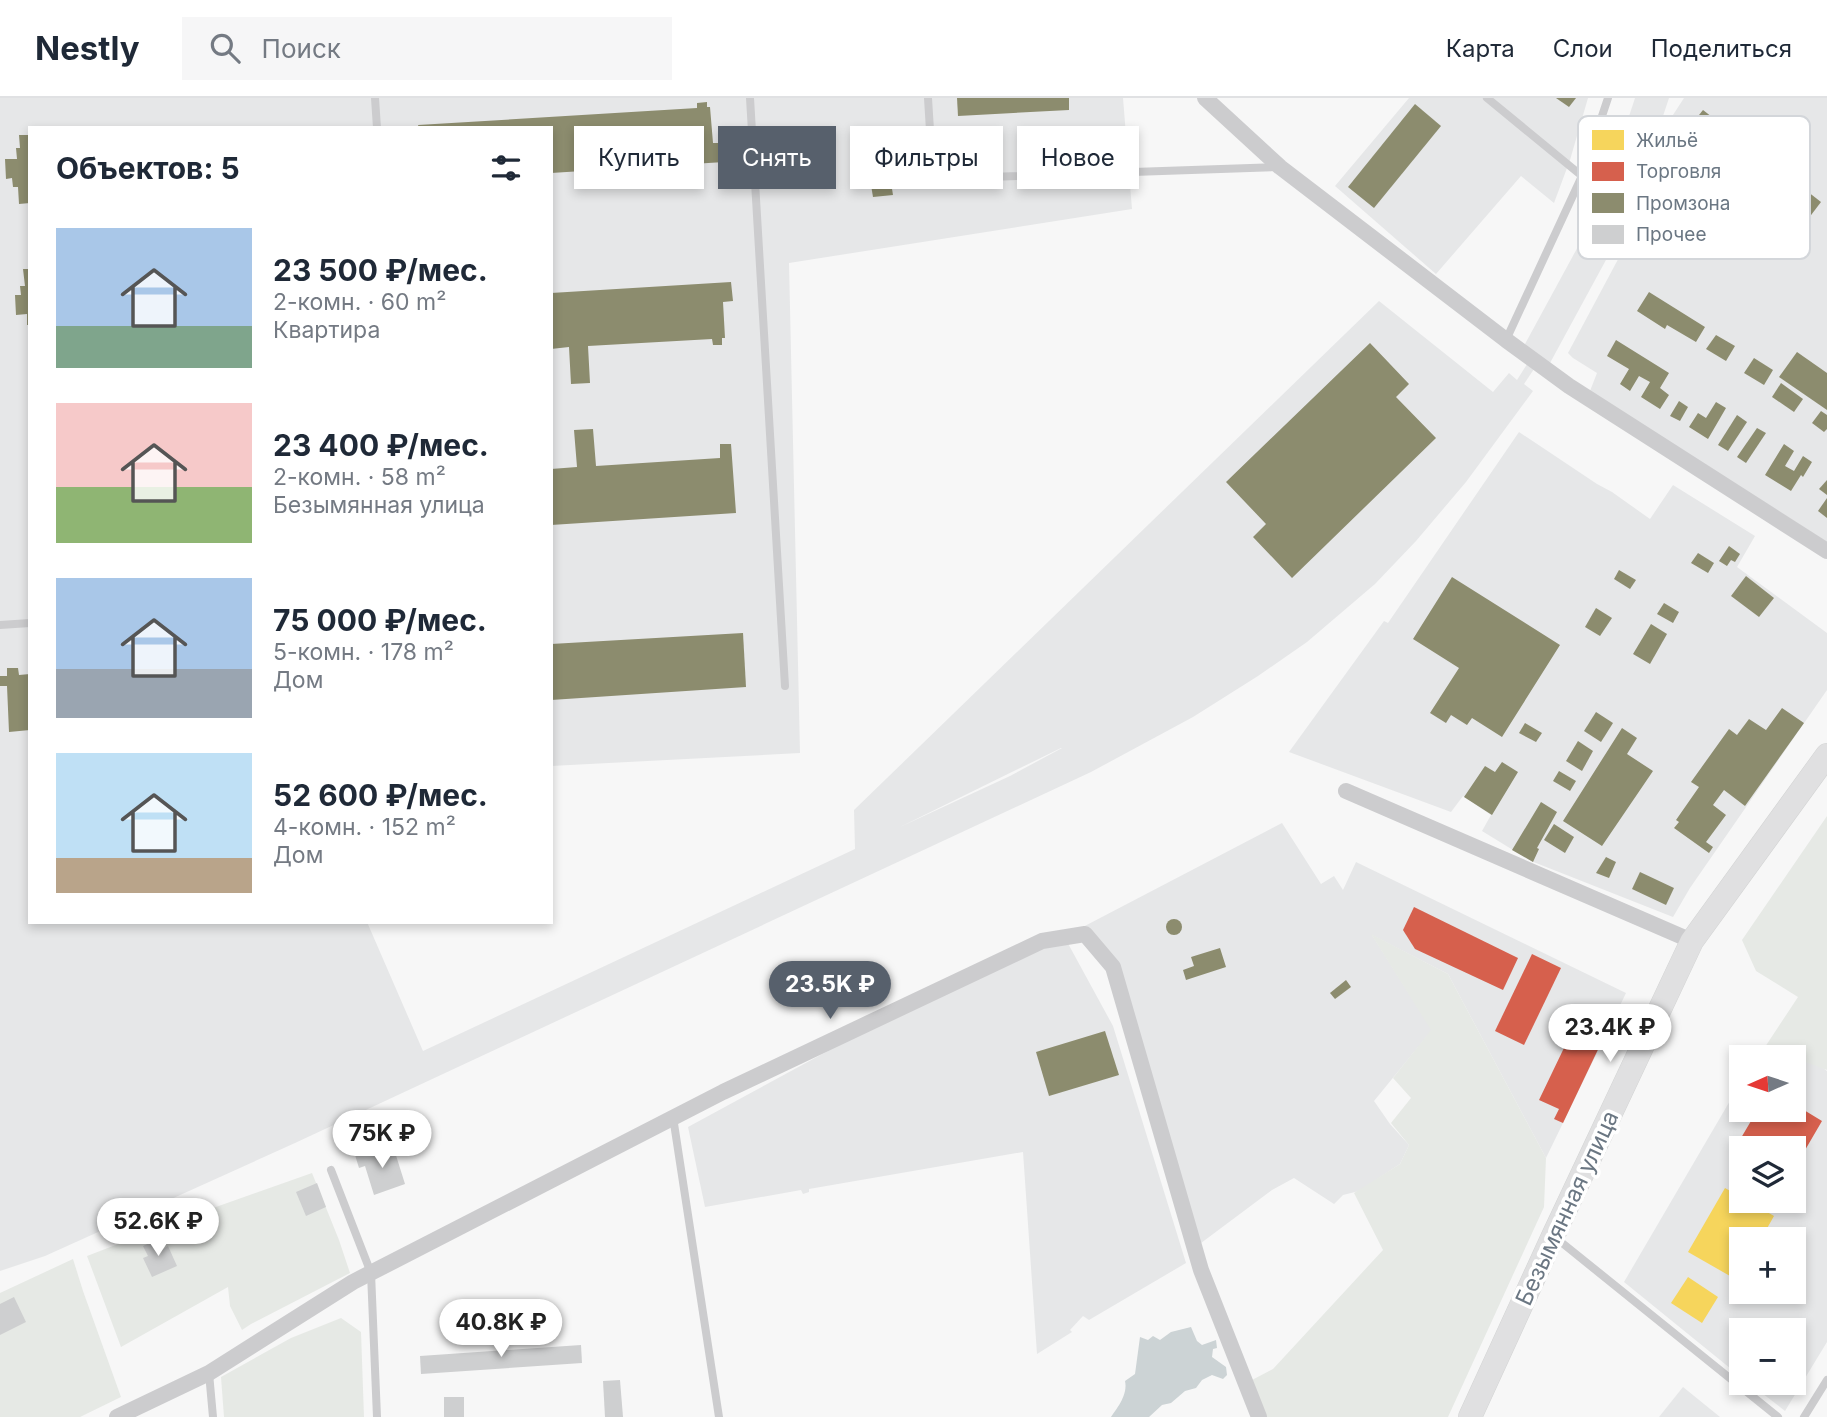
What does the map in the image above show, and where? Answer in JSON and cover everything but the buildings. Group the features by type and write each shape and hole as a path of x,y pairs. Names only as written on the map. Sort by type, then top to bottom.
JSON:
{"main road":[{"name":"Безымянная улица","path":"1470,1417 1692,941 1827,755"}],"street":[{"path":"1205,98 1280,167 1569,386 1827,551"},
{"path":"1346,791 1692,941"},
{"path":"117,1417 209,1373 353,1282 723,1092 1042,941 1085,934 1113,967 1201,1270 1259,1417"}],"lane":[{"path":"375,98 377,126"},
{"path":"750,98 785,686"},
{"path":"928,98 933,179 1280,167"},
{"path":"1487,98 1578,173"},
{"path":"1602,116 1608,98"},
{"path":"1506,340 1578,185"},
{"path":"0,625 28,623"},
{"path":"673,1117 719,1417"},
{"path":"331,1170 371,1273 377,1417"},
{"path":"1553,1236 1778,1417"},
{"path":"209,1373 213,1417"},
{"path":"1804,1417 1827,1380"}],"shaded area":[{"path":"0,98 1123,98 1125,126 1017,126 1017,189 1130,189 1132,209 789,263 800,753 553,766 553,126 28,126 28,924 368,924 423,1051 855,849 854,810 1379,301 1493,392 1509,373 1517,380 1534,353 1525,344 1578,247 1578,259 1607,259 1550,363 1534,369 1524,384 1533,391 1466,482 1375,584 1307,642 1258,676 1193,717 1091,772 295,1143 45,1256 0,1271","holes":["1062,748 1010,776 900,827"]},
{"path":"1409,98 1588,98 1583,116 1578,116 1578,132 1554,203 1521,176 1436,274 1335,186"},
{"path":"1635,98 1669,98 1663,116 1629,116"},
{"path":"1684,98 1827,98 1827,542 1590,391 1597,373 1568,353 1618,259 1810,259 1810,116 1672,116"},
{"path":"1519,432 1650,519 1673,485 1755,536 1737,567 1827,633 1827,690 1690,888 1673,917 1531,861 1482,831 1491,815 1463,796 1451,812 1289,752 1384,621 1388,623"},
{"path":"1827,816 1827,1070 1806,1062 1806,1045 1766,1045 1798,997 1756,971 1742,940"},
{"path":"1282,823 1321,884 1334,876 1343,890 1356,862 1626,993 1546,1158 1448,974 1372,935 1432,1030 1374,1101 1409,1145 1400,1164 1359,1191 1343,1195 1334,1204 1294,1178 1272,1190 1193,1249 1107,971 1079,929"},
{"path":"1371,934 1448,974 1546,1158 1544,1207 1448,1417 1264,1417 1252,1380 1273,1369 1383,1250 1354,1193 1400,1164 1409,1145 1391,1123 1411,1098 1393,1078 1431,1030"},
{"path":"1065,938 1113,1026 1186,1263 1089,1320 1083,1316 1070,1330 1072,1332 1037,1354 1023,1152 809,1189 809,1192 803,1194 801,1190 705,1207 688,1127 909,1007"},
{"path":"1806,1055 1827,1071 1827,1342 1806,1376 1806,1318 1729,1318 1729,1367 1624,1282 1729,1103 1729,1122 1806,1122"},
{"path":"312,1173 350,1273 242,1330 230,1306 228,1287 121,1347 87,1256"},
{"path":"73,1259 121,1397 80,1417 0,1417 0,1293"},
{"path":"341,1318 361,1332 364,1417 224,1417 221,1377 291,1338"},
{"path":"1191,1327 1197,1341 1202,1345 1216,1340 1217,1348 1213,1349 1212,1357 1226,1367 1227,1375 1223,1379 1212,1375 1202,1380 1196,1388 1185,1391 1171,1403 1162,1405 1149,1417 1111,1417 1124,1395 1125,1381 1135,1374 1140,1337 1148,1340 1153,1336 1160,1340 1171,1332"},
{"path":"1683,1387 1720,1417 1659,1417"},
{"path":"1764,1395 1795,1395 1785,1411"}]}
